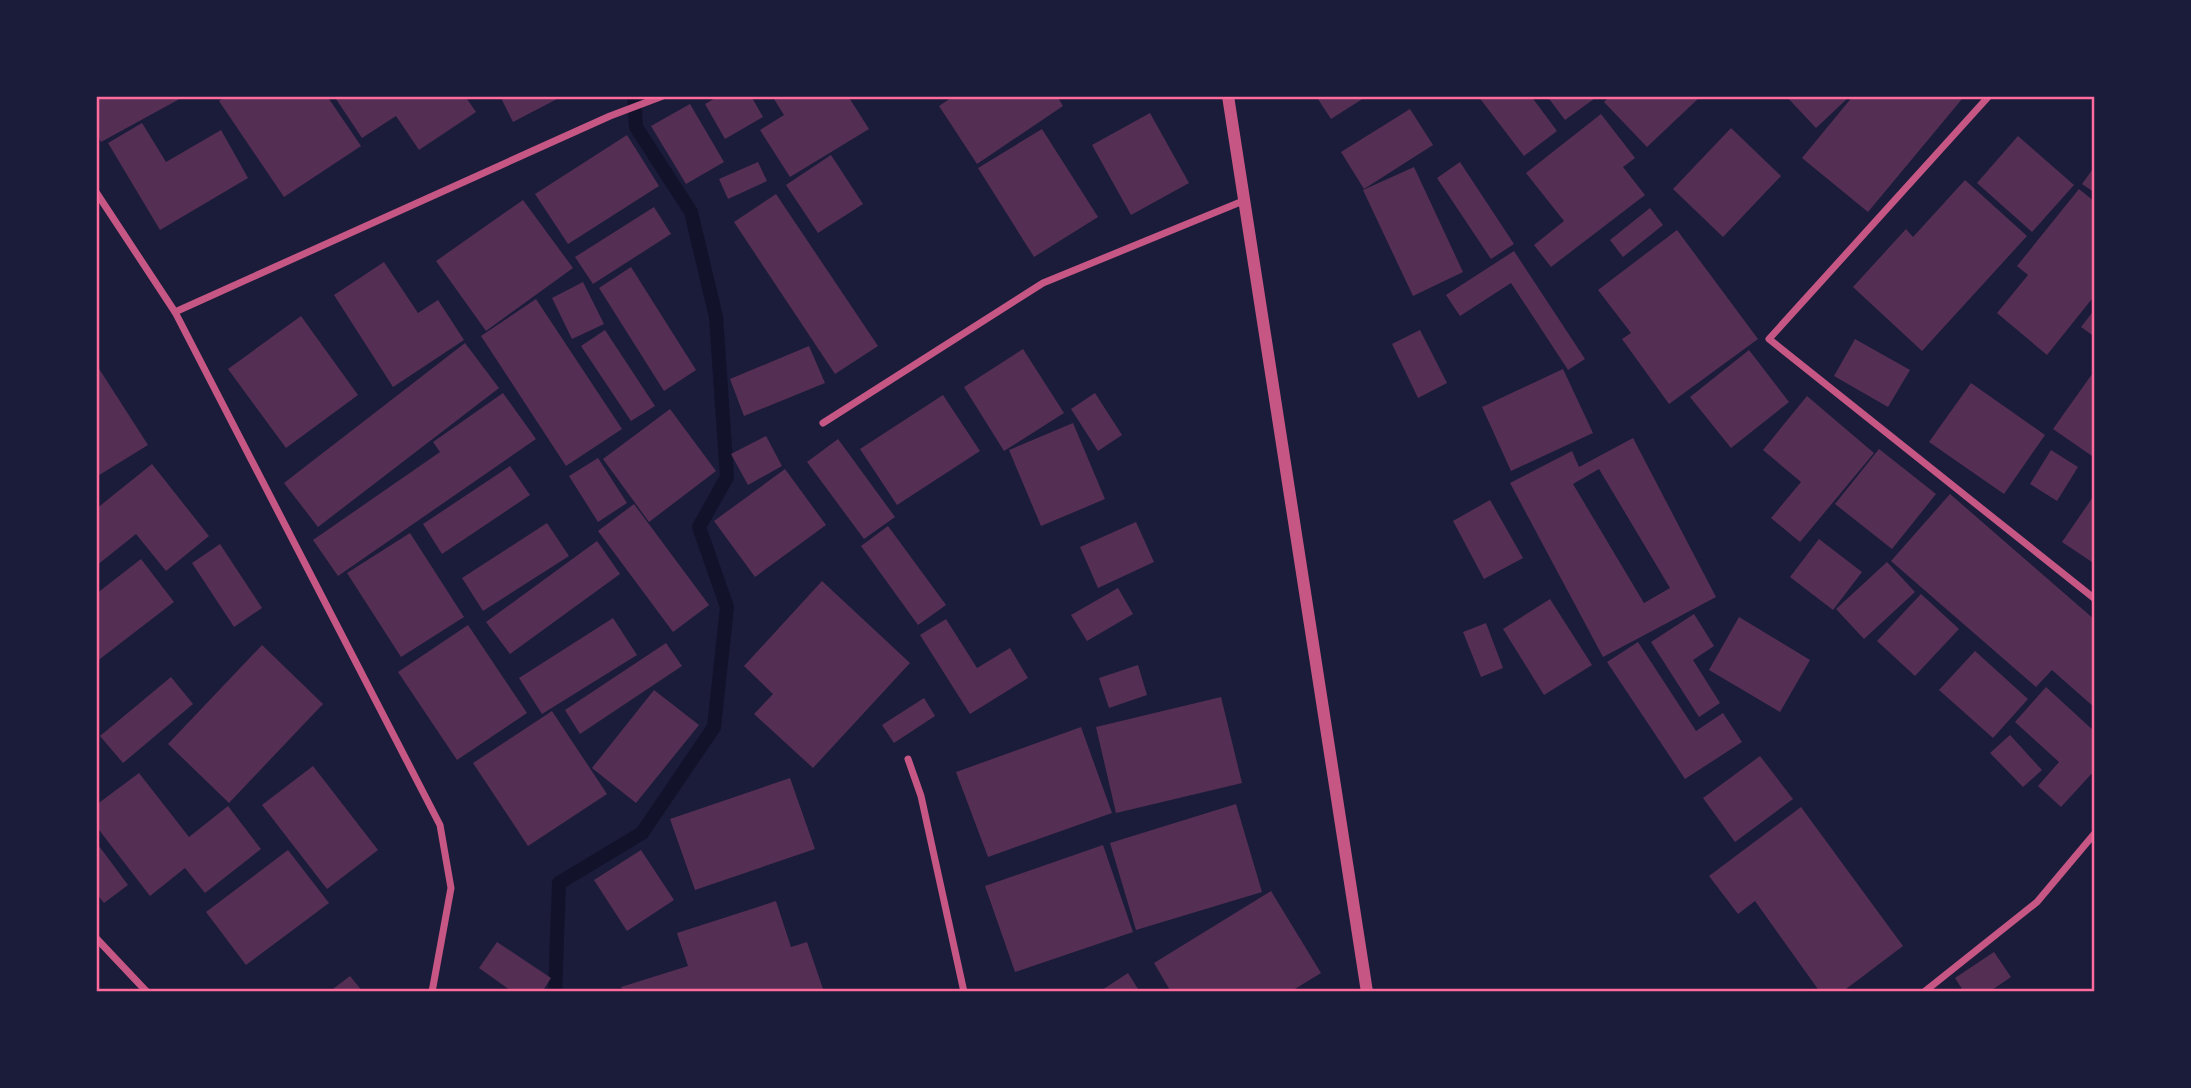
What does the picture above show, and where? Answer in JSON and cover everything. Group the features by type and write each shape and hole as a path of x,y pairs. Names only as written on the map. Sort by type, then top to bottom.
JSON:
{"street":[{"path":"175,312 625,110 663,96"},
{"path":"1228,96 1367,992"},
{"path":"1989,96 1769,339 2095,599"},
{"path":"96,192 175,312 440,825 451,888 432,992"},
{"path":"823,423 1044,283 1243,201"},
{"path":"908,759 921,796 964,992"},
{"path":"1924,992 2037,902 2095,833"},
{"path":"96,938 147,992"}],"building":[{"path":"96,96 185,96 101,142 96,133"},
{"path":"226,96 327,96 361,146 284,197 219,101"},
{"path":"334,96 465,96 476,112 419,150 396,116 362,138"},
{"path":"500,96 555,96 557,99 513,122"},
{"path":"719,96 751,96 763,117 725,139 705,104"},
{"path":"772,96 848,96 869,129 790,177 760,130 784,115"},
{"path":"954,96 1057,96 1063,106 977,164 939,106"},
{"path":"1316,96 1367,96 1331,119"},
{"path":"1478,96 1531,96 1557,131 1524,156"},
{"path":"1547,96 1598,96 1565,120"},
{"path":"1610,96 1701,96 1647,147 1604,102"},
{"path":"1786,96 1850,96 1816,128"},
{"path":"1853,96 1959,96 1962,99 1868,212 1802,158"},
{"path":"690,104 724,162 686,184 651,126"},
{"path":"1410,109 1433,145 1364,189 1341,152"},
{"path":"1150,113 1189,183 1131,215 1092,145"},
{"path":"1601,114 1635,158 1623,167 1645,195 1551,267 1534,245 1564,221 1526,173"},
{"path":"142,123 166,162 221,130 248,178 160,230 108,143"},
{"path":"1731,128 1781,176 1723,237 1673,189"},
{"path":"1042,129 1098,217 1034,257 978,168"},
{"path":"627,135 659,186 568,244 535,194"},
{"path":"2018,136 2074,185 2032,232 1977,183"},
{"path":"831,155 863,204 818,233 786,185"},
{"path":"758,162 767,181 728,199 719,179"},
{"path":"1460,162 1514,244 1491,259 1437,178"},
{"path":"2095,166 2095,193 2082,184"},
{"path":"1414,167 1463,272 1413,296 1363,190"},
{"path":"1965,180 2027,236 1922,351 1853,287 1906,229 1913,237"},
{"path":"2079,189 2095,202 2095,295 2047,355 1997,313 2028,275 2017,266"},
{"path":"776,194 878,346 835,374 734,222"},
{"path":"523,200 573,268 486,331 436,261"},
{"path":"654,207 671,234 593,284 575,257"},
{"path":"1650,208 1663,225 1623,257 1610,240"},
{"path":"1677,230 1758,339 1669,404 1622,339 1631,333 1598,290"},
{"path":"1514,251 1585,359 1568,370 1511,283 1460,316 1446,295"},
{"path":"384,262 418,313 438,300 464,340 393,387 334,295"},
{"path":"631,267 696,370 664,391 599,288"},
{"path":"583,282 604,324 572,339 552,298"},
{"path":"536,299 622,429 566,466 481,336"},
{"path":"2095,309 2095,337 2081,327"},
{"path":"301,316 358,395 286,448 228,369"},
{"path":"605,330 655,406 631,421 581,346"},
{"path":"1420,330 1447,383 1418,398 1392,344"},
{"path":"1855,339 1910,370 1888,407 1834,376"},
{"path":"465,343 499,388 318,527 284,483"},
{"path":"809,346 825,383 744,416 730,379"},
{"path":"1023,349 1064,413 1004,451 964,387"},
{"path":"1749,350 1789,402 1731,448 1690,397"},
{"path":"96,364 148,445 96,477"},
{"path":"1563,369 1593,433 1511,471 1482,407"},
{"path":"2095,370 2095,451 2092,456 2053,429"},
{"path":"1971,383 2045,435 2004,494 1929,442"},
{"path":"503,393 536,439 338,576 313,540 440,452 433,442"},
{"path":"1095,393 1122,435 1098,451 1071,409"},
{"path":"943,395 980,451 897,505 860,449"},
{"path":"1807,396 1874,453 1800,542 1771,518 1801,482 1763,450"},
{"path":"670,409 716,471 649,522 603,459"},
{"path":"1073,423 1105,499 1041,526 1009,450"},
{"path":"766,436 782,466 748,485 731,454"},
{"path":"1633,438 1716,597 1603,657 1510,483 1572,451 1579,467","holes":["1599,469 1670,588 1644,603 1573,484"]},
{"path":"838,439 895,517 864,539 807,462"},
{"path":"1879,449 1936,494 1892,549 1835,504"},
{"path":"2051,450 2078,467 2057,501 2030,484"},
{"path":"598,458 627,503 598,522 569,476"},
{"path":"152,464 209,536 166,571 136,534 96,566 96,509"},
{"path":"510,466 530,495 442,554 423,524"},
{"path":"785,469 826,525 755,577 714,521"},
{"path":"1950,494 2095,620 2095,708 2052,670 2036,687 1891,561"},
{"path":"2095,494 2095,564 2062,542"},
{"path":"1490,500 1523,558 1484,579 1453,521"},
{"path":"634,504 709,605 673,632 598,531"},
{"path":"1136,522 1154,562 1098,588 1080,547"},
{"path":"547,523 569,556 483,611 462,578"},
{"path":"888,526 946,605 918,625 861,546"},
{"path":"410,533 464,617 401,657 347,573"},
{"path":"1819,539 1862,572 1833,610 1790,577"},
{"path":"597,541 620,574 510,654 486,622"},
{"path":"220,544 262,608 234,627 192,563"},
{"path":"141,559 174,602 96,662 96,594"},
{"path":"1887,562 1915,592 1864,639 1836,609"},
{"path":"822,581 910,663 813,768 754,714 773,694 744,666"},
{"path":"1118,588 1133,614 1087,641 1071,615"},
{"path":"1921,594 1959,629 1915,676 1877,641"},
{"path":"1550,599 1592,665 1544,695 1503,629"},
{"path":"1694,614 1714,646 1693,660 1720,703 1699,717 1651,642"},
{"path":"1739,617 1810,660 1780,712 1709,670"},
{"path":"613,618 637,655 542,714 519,678"},
{"path":"946,619 977,668 1010,648 1028,678 970,714 920,635"},
{"path":"1486,623 1503,668 1481,677 1463,632"},
{"path":"468,625 527,713 457,760 398,672"},
{"path":"1638,642 1696,731 1723,713 1742,742 1685,779 1607,662"},
{"path":"666,643 682,666 580,734 565,710"},
{"path":"262,645 323,704 229,803 168,744"},
{"path":"1975,651 2028,699 1993,738 1939,690"},
{"path":"1138,665 1147,695 1109,708 1099,678"},
{"path":"171,677 193,704 123,763 100,736"},
{"path":"2046,687 2095,732 2095,770 2061,807 2038,786 2059,762 2015,722"},
{"path":"654,690 699,725 636,803 592,768"},
{"path":"1221,697 1242,783 1116,813 1096,727"},
{"path":"924,698 935,716 894,743 882,725"},
{"path":"552,711 607,794 528,846 473,763"},
{"path":"1081,727 1112,813 988,857 956,772"},
{"path":"2010,735 2042,770 2023,787 1990,753"},
{"path":"1760,756 1793,799 1735,842 1703,798"},
{"path":"313,766 378,850 327,889 262,805"},
{"path":"139,773 189,837 228,806 261,849 205,893 185,868 150,896 96,826 96,805"},
{"path":"790,778 815,849 695,890 670,819"},
{"path":"1236,804 1262,892 1136,930 1110,843"},
{"path":"1801,807 1903,946 1842,992 1820,992 1755,901 1738,914 1709,876"},
{"path":"96,842 128,885 104,903 96,893"},
{"path":"1103,845 1133,932 1015,972 985,886"},
{"path":"288,850 329,903 246,965 206,912"},
{"path":"641,850 674,900 627,931 594,880"},
{"path":"1271,891 1321,973 1290,992 1171,992 1154,963"},
{"path":"776,901 791,947 807,942 824,992 623,992 621,987 688,966 677,933"},
{"path":"497,942 551,978 542,992 513,992 479,968"},
{"path":"1994,952 2011,977 1989,992 1964,992 1955,978"},
{"path":"1128,973 1140,992 1099,992"},
{"path":"350,976 363,992 329,992"}],"waterway":[{"path":"555,992 559,883 642,833 714,727 727,607 699,527 727,477 716,317 691,212 636,127 634,96"}]}
